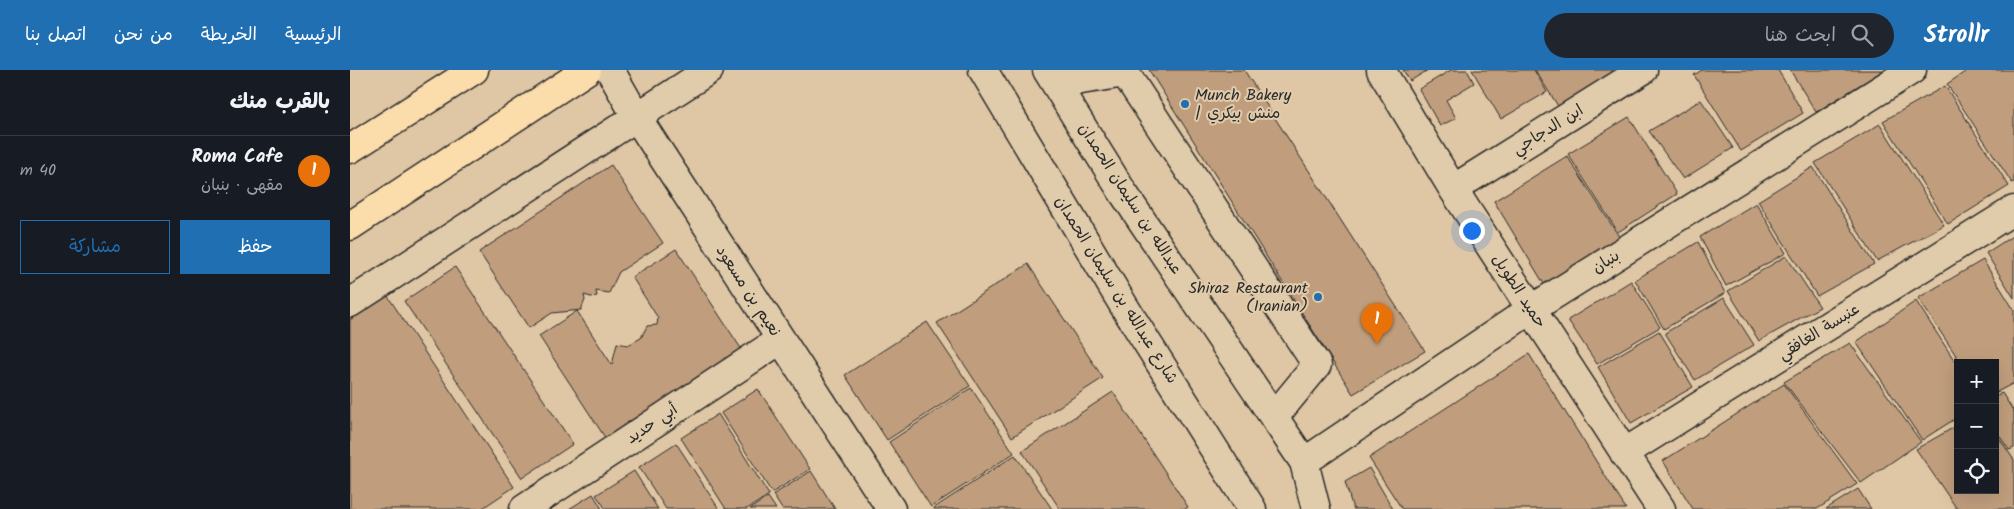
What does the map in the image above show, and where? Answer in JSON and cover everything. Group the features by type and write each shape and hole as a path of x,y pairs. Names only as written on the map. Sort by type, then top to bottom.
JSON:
{"main road":[{"path":"350,149 474,70"},
{"path":"350,226 587,70"}],"street":[{"name":"نعيم بن مسعود","path":"610,70 636,116 891,509"},
{"path":"350,304 709,70"},
{"name":"شارع عبدالله بن سليمان الحمدان","path":"983,70 1124,306 1249,507"},
{"name":"حميد الطويل","path":"1381,70 1453,189 1530,310 1661,509"},
{"name":"ابن الدجاجي","path":"1453,189 1643,70"},
{"name":"بنبان","path":"1304,462 1530,310 1912,70"},
{"path":"1051,77 1125,73 1317,365 1274,417"},
{"name":"عبدالله بن سليمان الحمدان","path":"1051,77 1122,191 1304,462 1316,509"},
{"name":"عنبسة الغافقي","path":"1624,453 2014,210"},
{"name":"أبي حديد","path":"524,509 780,340"}],"building":[{"path":"1149,70 1244,70 1425,351 1353,394"},
{"path":"1403,70 1428,70 1410,81"},
{"path":"1451,70 1467,70 1474,83 1446,100 1456,118 1440,126 1419,89"},
{"path":"1472,70 1534,70 1547,92 1501,119"},
{"path":"1535,70 1612,70 1614,73 1558,106"},
{"path":"1702,70 1778,70 1803,113 1741,151 1694,75"},
{"path":"1790,70 1884,70 1816,112"},
{"path":"1968,70 2014,70 2014,182 2012,183 1947,84"},
{"path":"1945,86 2009,186 1948,224 1883,121"},
{"path":"1701,100 1733,148 1683,179 1649,131"},
{"path":"1629,117 1677,194 1618,232 1568,154"},
{"path":"1880,124 1944,225 1877,261 1815,163"},
{"path":"1567,156 1620,238 1544,284 1494,201"},
{"path":"611,165 663,243 619,272 609,293 596,291 597,296 584,295 585,300 581,310 552,313 529,328 479,252"},
{"path":"1813,167 1874,264 1817,296 1758,201"},
{"path":"1756,203 1786,253 1726,286 1700,237"},
{"path":"2014,235 2014,298 1986,253"},
{"path":"1698,242 1725,293 1664,329 1635,280"},
{"path":"676,249 742,350 606,439 539,336 577,311 612,365 617,343 628,345 641,338 647,326 657,325 658,318 632,277"},
{"path":"1786,256 1820,307 1759,341 1728,291"},
{"path":"1983,260 2014,310 2014,383 1999,391 1999,359 1958,359 1918,298"},
{"path":"1028,264 1103,378 1012,437 937,323"},
{"path":"455,267 573,444 522,478 404,301"},
{"path":"1631,281 1660,327 1597,364 1568,320"},
{"path":"387,295 514,487 481,509 350,509 350,320"},
{"path":"1724,298 1754,345 1695,380 1665,333"},
{"path":"1916,301 1954,360 1954,420 1922,440 1856,342"},
{"path":"927,322 970,386 887,440 845,375"},
{"path":"1659,331 1693,387 1631,423 1598,367"},
{"path":"1850,343 1921,442 1861,483 1784,382"},
{"path":"1529,354 1626,509 1402,509 1369,458"},
{"path":"1784,384 1857,484 1817,509 1693,509 1663,461"},
{"path":"971,388 1014,453 931,507 889,442"},
{"path":"758,389 810,469 772,493 721,413"},
{"path":"1113,392 1188,507 1185,509 1060,509 1022,451"},
{"path":"2002,393 2014,412 2014,448 2009,450 1999,435 1999,394"},
{"path":"718,414 769,495 747,509 726,509 681,438"},
{"path":"1954,427 1954,494 1999,494 1999,438 2014,460 2014,509 1957,509 1916,449"},
{"path":"676,443 719,509 666,509 639,467"},
{"path":"1015,455 1052,509 934,509 934,508"},
{"path":"1369,468 1393,509 1353,509 1345,482"},
{"path":"634,471 658,509 606,509 596,495"},
{"path":"811,471 835,509 782,509 773,495"},
{"path":"1858,489 1871,509 1826,509"},
{"path":"593,494 602,509 569,509"},
{"path":"768,497 776,509 750,509"}],"place":[{"name":"Munch Bakery | منش بيكري","path":"1185,104"},
{"name":"Shiraz Restaurant (Iranian)","path":"1318,297"},
{"name":"Roma Cafe","path":"1377,344"}]}
